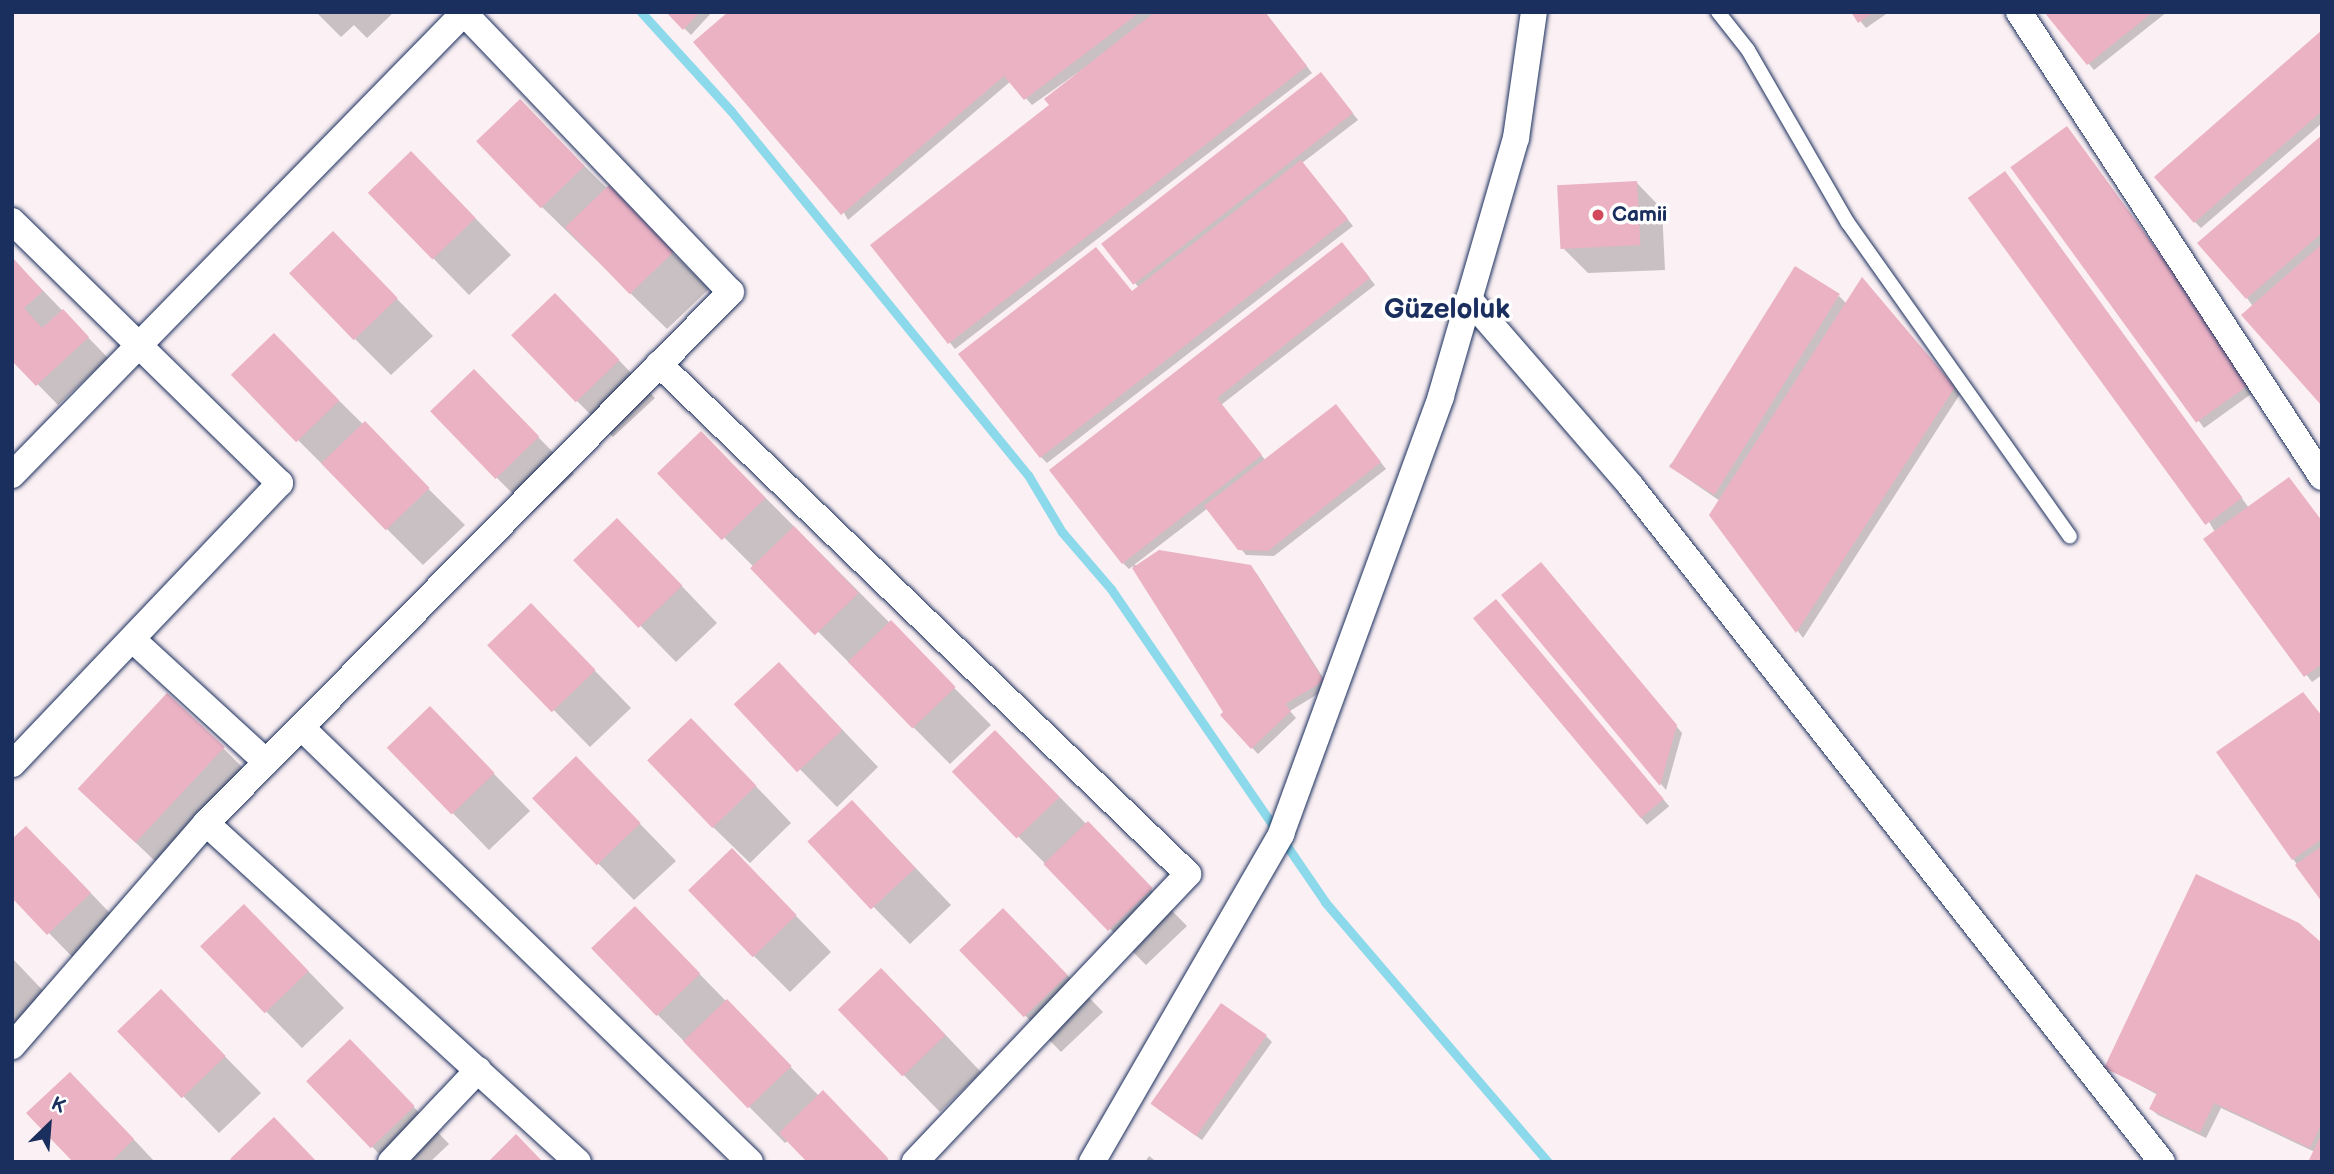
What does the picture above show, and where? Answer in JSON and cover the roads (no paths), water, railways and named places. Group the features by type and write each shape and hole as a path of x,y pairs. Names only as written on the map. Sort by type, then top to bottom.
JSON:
{"street":[{"path":"1093,1162 1275,845 1436,409 1516,138 1534,12"},
{"path":"2019,12 2322,477"},
{"path":"12,475 464,13 731,292 206,823 12,1046"},
{"path":"12,221 280,484 12,764"},
{"path":"1469,299 1630,485 2162,1162"},
{"path":"659,364 1188,874 915,1162"},
{"path":"132,639 266,762"},
{"path":"301,727 750,1162"},
{"path":"206,823 578,1162"},
{"path":"391,1162 478,1070"}],"lane":[{"path":"1718,12 1748,50 1848,223 2070,536"}],"waterway":[{"path":"641,12 731,111 1028,475 1062,532 1111,589 1325,902 1548,1162"}],"place":[{"name":"Camii","path":"1598,215"}],"district":[{"name":"Güzeloluk","path":"1447,310"}]}
